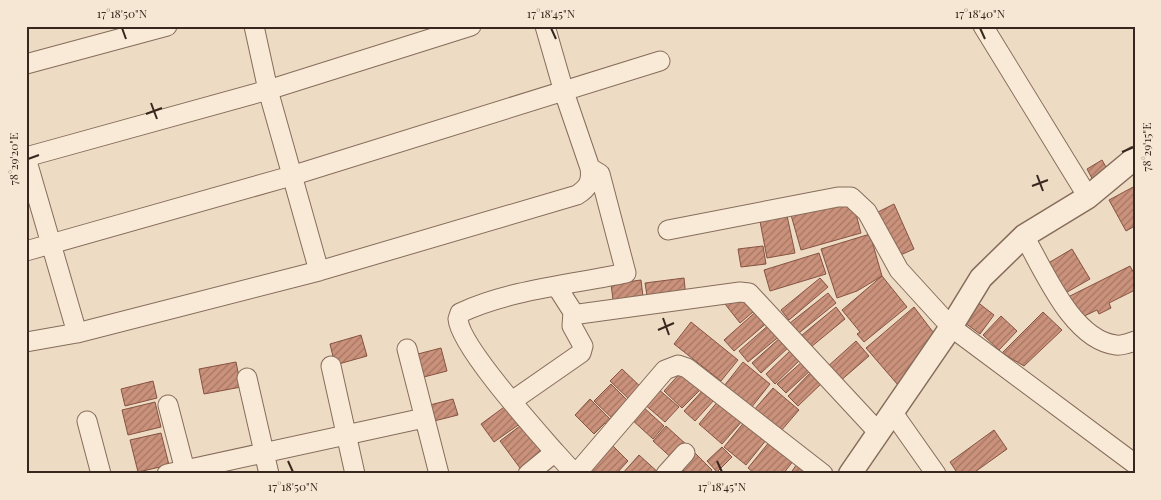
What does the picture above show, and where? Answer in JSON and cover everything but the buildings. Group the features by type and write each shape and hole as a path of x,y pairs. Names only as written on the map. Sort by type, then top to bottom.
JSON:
{"street":[{"path":"26,64 168,26"},
{"path":"254,26 268,90 319,271"},
{"path":"77,333 50,246 26,158 268,90 471,26"},
{"path":"26,342 77,333 319,271 577,196 587,189 591,178 590,168 544,26"},
{"path":"983,26 1088,197"},
{"path":"26,251 50,246 291,176 660,61"},
{"path":"850,474 951,327 981,278 1024,236 1088,197 1135,158"},
{"path":"590,168 600,174 617,231 626,274 504,297 460,313 458,319 463,335 512,401 576,474 665,370 678,365 687,368 823,474"},
{"path":"668,230 838,197 851,197 867,212 898,270 951,327 1135,464"},
{"path":"1024,236 1069,313 1083,329 1101,342 1118,346 1135,341"},
{"path":"512,401 581,353 583,346 572,326 574,312 557,287"},
{"path":"574,312 586,314 740,292 749,293 879,433"},
{"path":"407,349 439,474"},
{"path":"331,366 355,474"},
{"path":"246,378 269,474"},
{"path":"168,405 179,472 424,418"},
{"path":"893,413 936,474"},
{"path":"86,421 101,474"},
{"path":"528,474 555,452"},
{"path":"666,474 685,453"}]}
